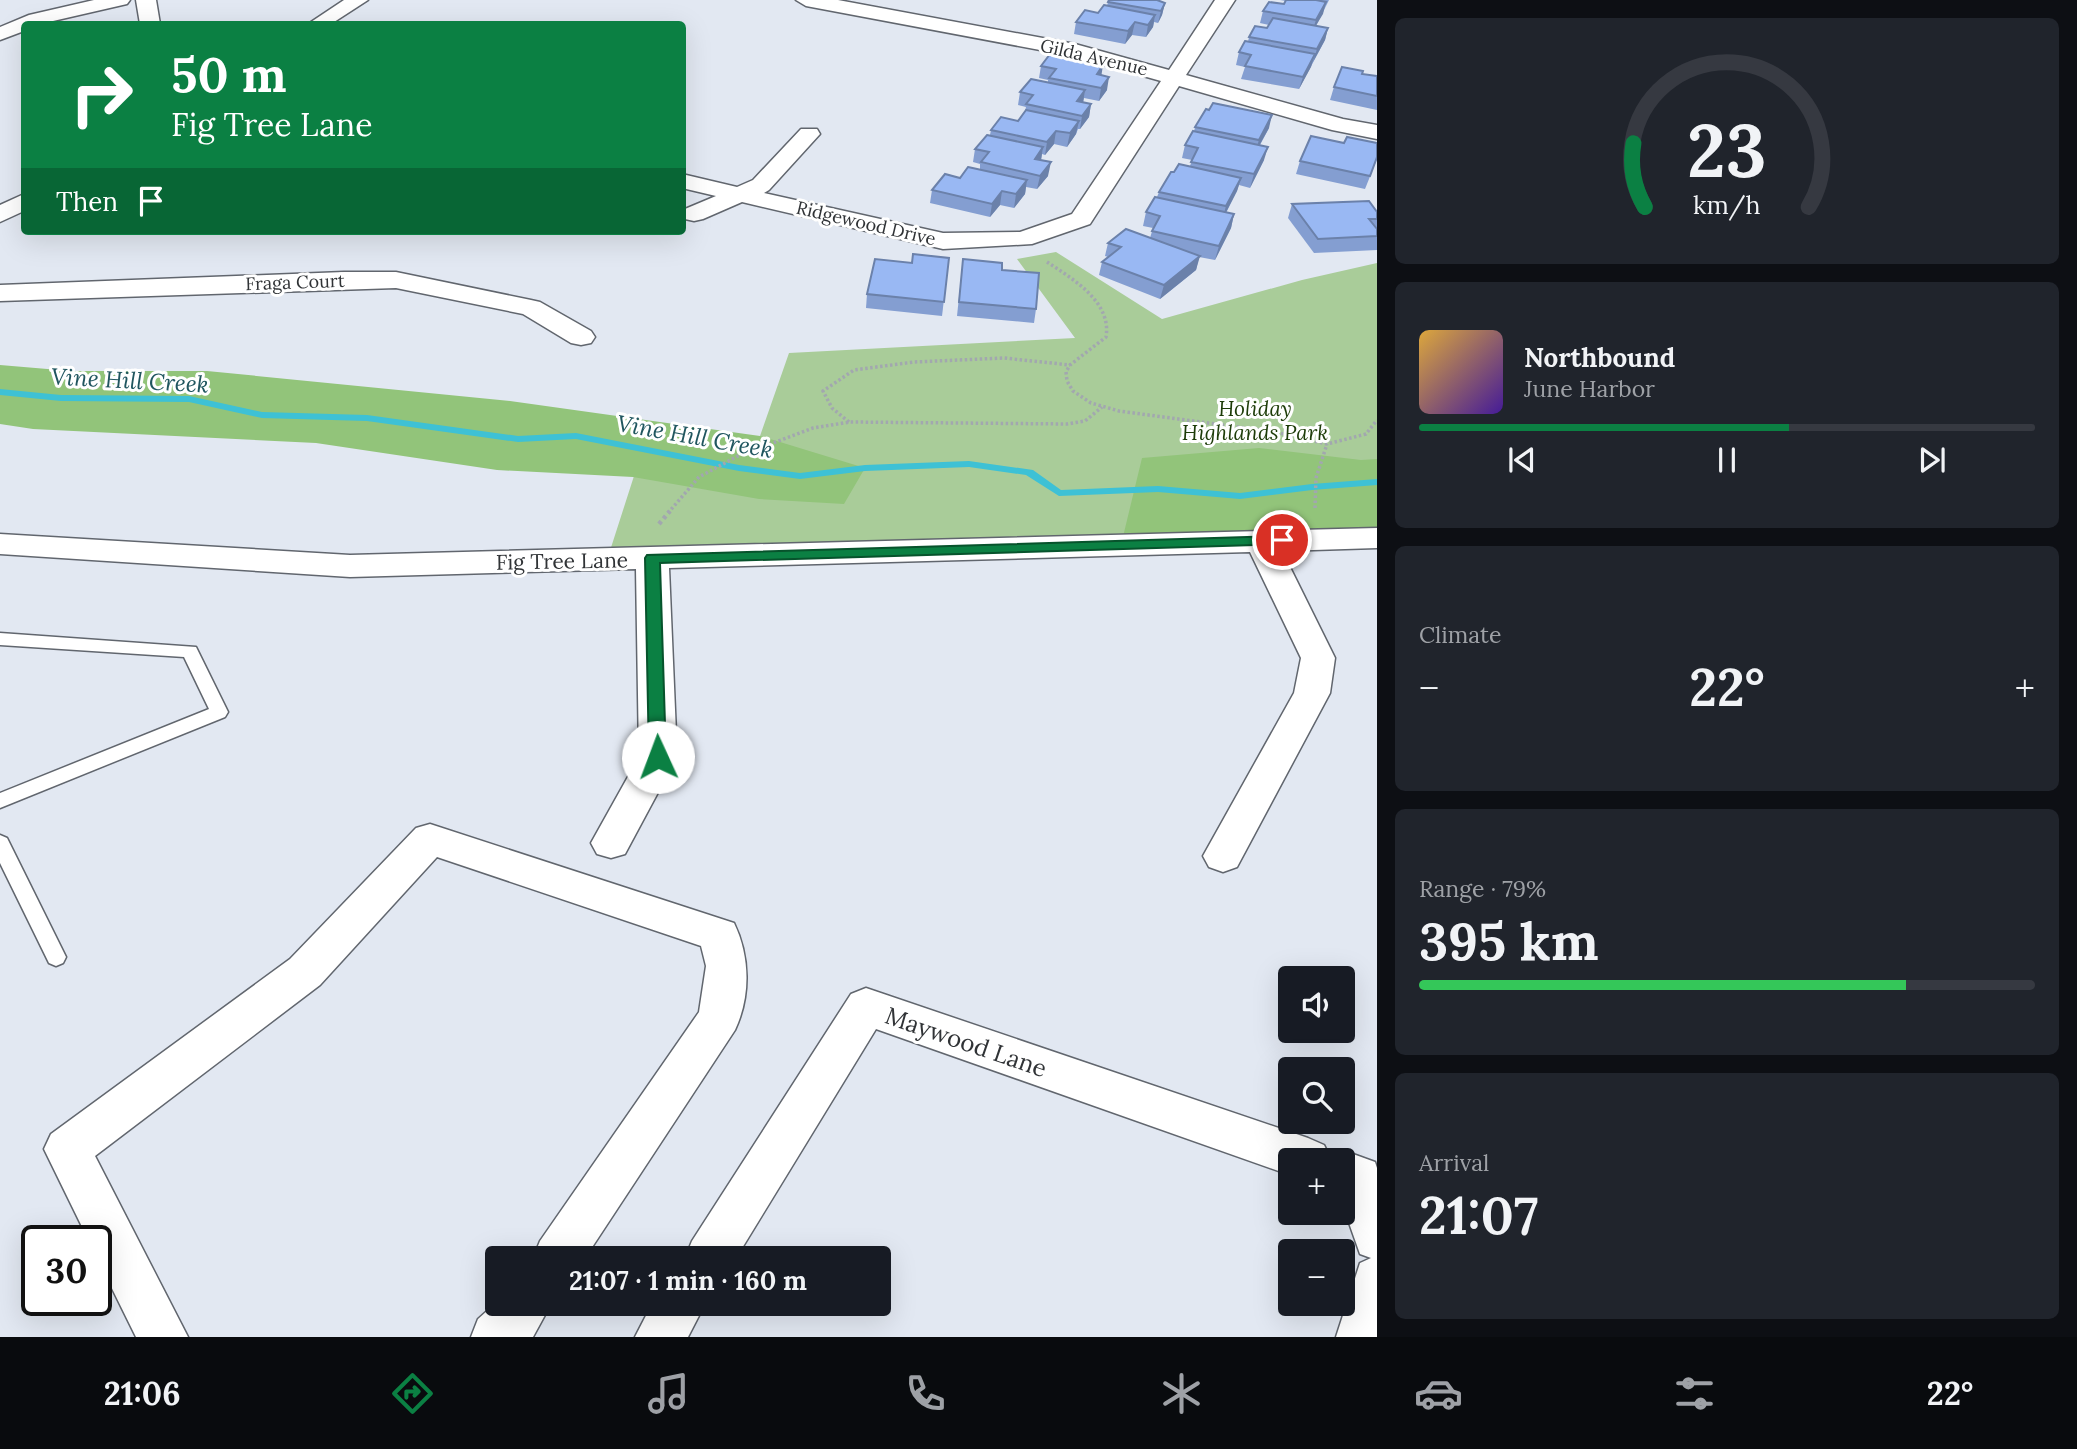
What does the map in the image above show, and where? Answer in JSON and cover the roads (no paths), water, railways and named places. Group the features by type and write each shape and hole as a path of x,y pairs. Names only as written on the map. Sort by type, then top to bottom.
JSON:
{"street":[{"path":"31,21 120,0"},
{"path":"146,0 150,21"},
{"path":"323,21 358,0"},
{"name":"Gilda Avenue","path":"806,0 1075,50 1327,121 1377,132"},
{"name":"Ridgewood Drive","path":"686,182 943,241 1023,239 1081,219 1225,0"},
{"path":"0,34 21,25"},
{"path":"694,214 761,185 809,134"},
{"path":"0,215 21,203"},
{"name":"Fraga Court","path":"0,293 396,280 531,308 580,337"},
{"name":"Fig Tree Lane","path":"0,544 350,566 1377,538"},
{"path":"1223,856 1312,693 1318,659 1261,541"},
{"path":"611,843 658,757 652,558"},
{"path":"163,1337 67,1149 305,972 430,839 719,935 727,966 720,1017 565,1246"},
{"name":"Maywood Lane","path":"717,1246 866,1007 1278,1150"},
{"path":"1355,1177 1358,1178 1377,1237"},
{"path":"1361,1337 1377,1280"},
{"path":"496,1337 518,1316"},
{"path":"660,1337 673,1316"}],"lane":[{"path":"0,639 190,650 219,712 0,801"},
{"path":"0,844 57,957"}],"waterway":[{"name":"Vine Hill Creek","path":"0,392 61,398 189,399 262,415 367,418 518,439 576,436 739,468 800,476 865,468 969,464 1029,472 1059,493 1158,489 1240,496 1377,482"}],"park label":[{"name":"Holiday Highlands Park","path":"1255,420"}]}
